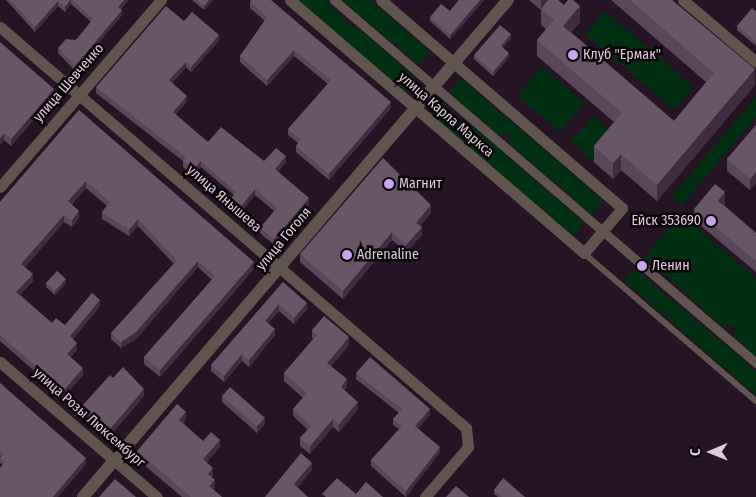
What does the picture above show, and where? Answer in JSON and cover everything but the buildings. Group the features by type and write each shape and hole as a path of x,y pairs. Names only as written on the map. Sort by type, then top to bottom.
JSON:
{"street":[{"name":"улица Шевченко","path":"0,187 162,0"},
{"name":"улица Карла Маркса","path":"290,0 584,253"},
{"path":"334,0 756,363"},
{"path":"381,0 622,208 584,253"},
{"name":"улица Гоголя","path":"83,497 508,0"},
{"path":"683,0 756,62"},
{"name":"улица Янышева","path":"0,27 466,428 470,437 468,447 425,497"},
{"name":"улица Розы Люксембург","path":"0,362 158,497"}],"lane":[{"path":"584,253 756,401"}],"green space":[{"path":"297,0 325,0 352,28 357,28 416,78 404,92"},
{"path":"341,0 370,0 430,52 418,65 398,48 398,43 392,43"},
{"path":"605,11 693,87 674,110 585,34"},
{"path":"542,67 584,103 559,132 517,96"},
{"path":"460,78 603,201 591,215 562,189 561,183 556,184 511,146 509,135 499,135 449,92"},
{"path":"756,97 756,117 681,206 671,197"},
{"path":"441,100 459,121 465,120 584,223 572,237 430,114"},
{"path":"593,116 615,135 592,161 570,142"},
{"path":"681,214 756,279 756,356 735,338 734,327 722,327 645,257"},
{"path":"634,269 756,371 756,395 624,281"}],"place":[{"name":"Клуб \"Ермак\"","path":"573,55"},
{"name":"Магнит","path":"389,184"},
{"name":"Ейск 353690","path":"711,221"},
{"name":"Аdrenaline","path":"347,255"},
{"name":"Ленин","path":"642,266"}]}
